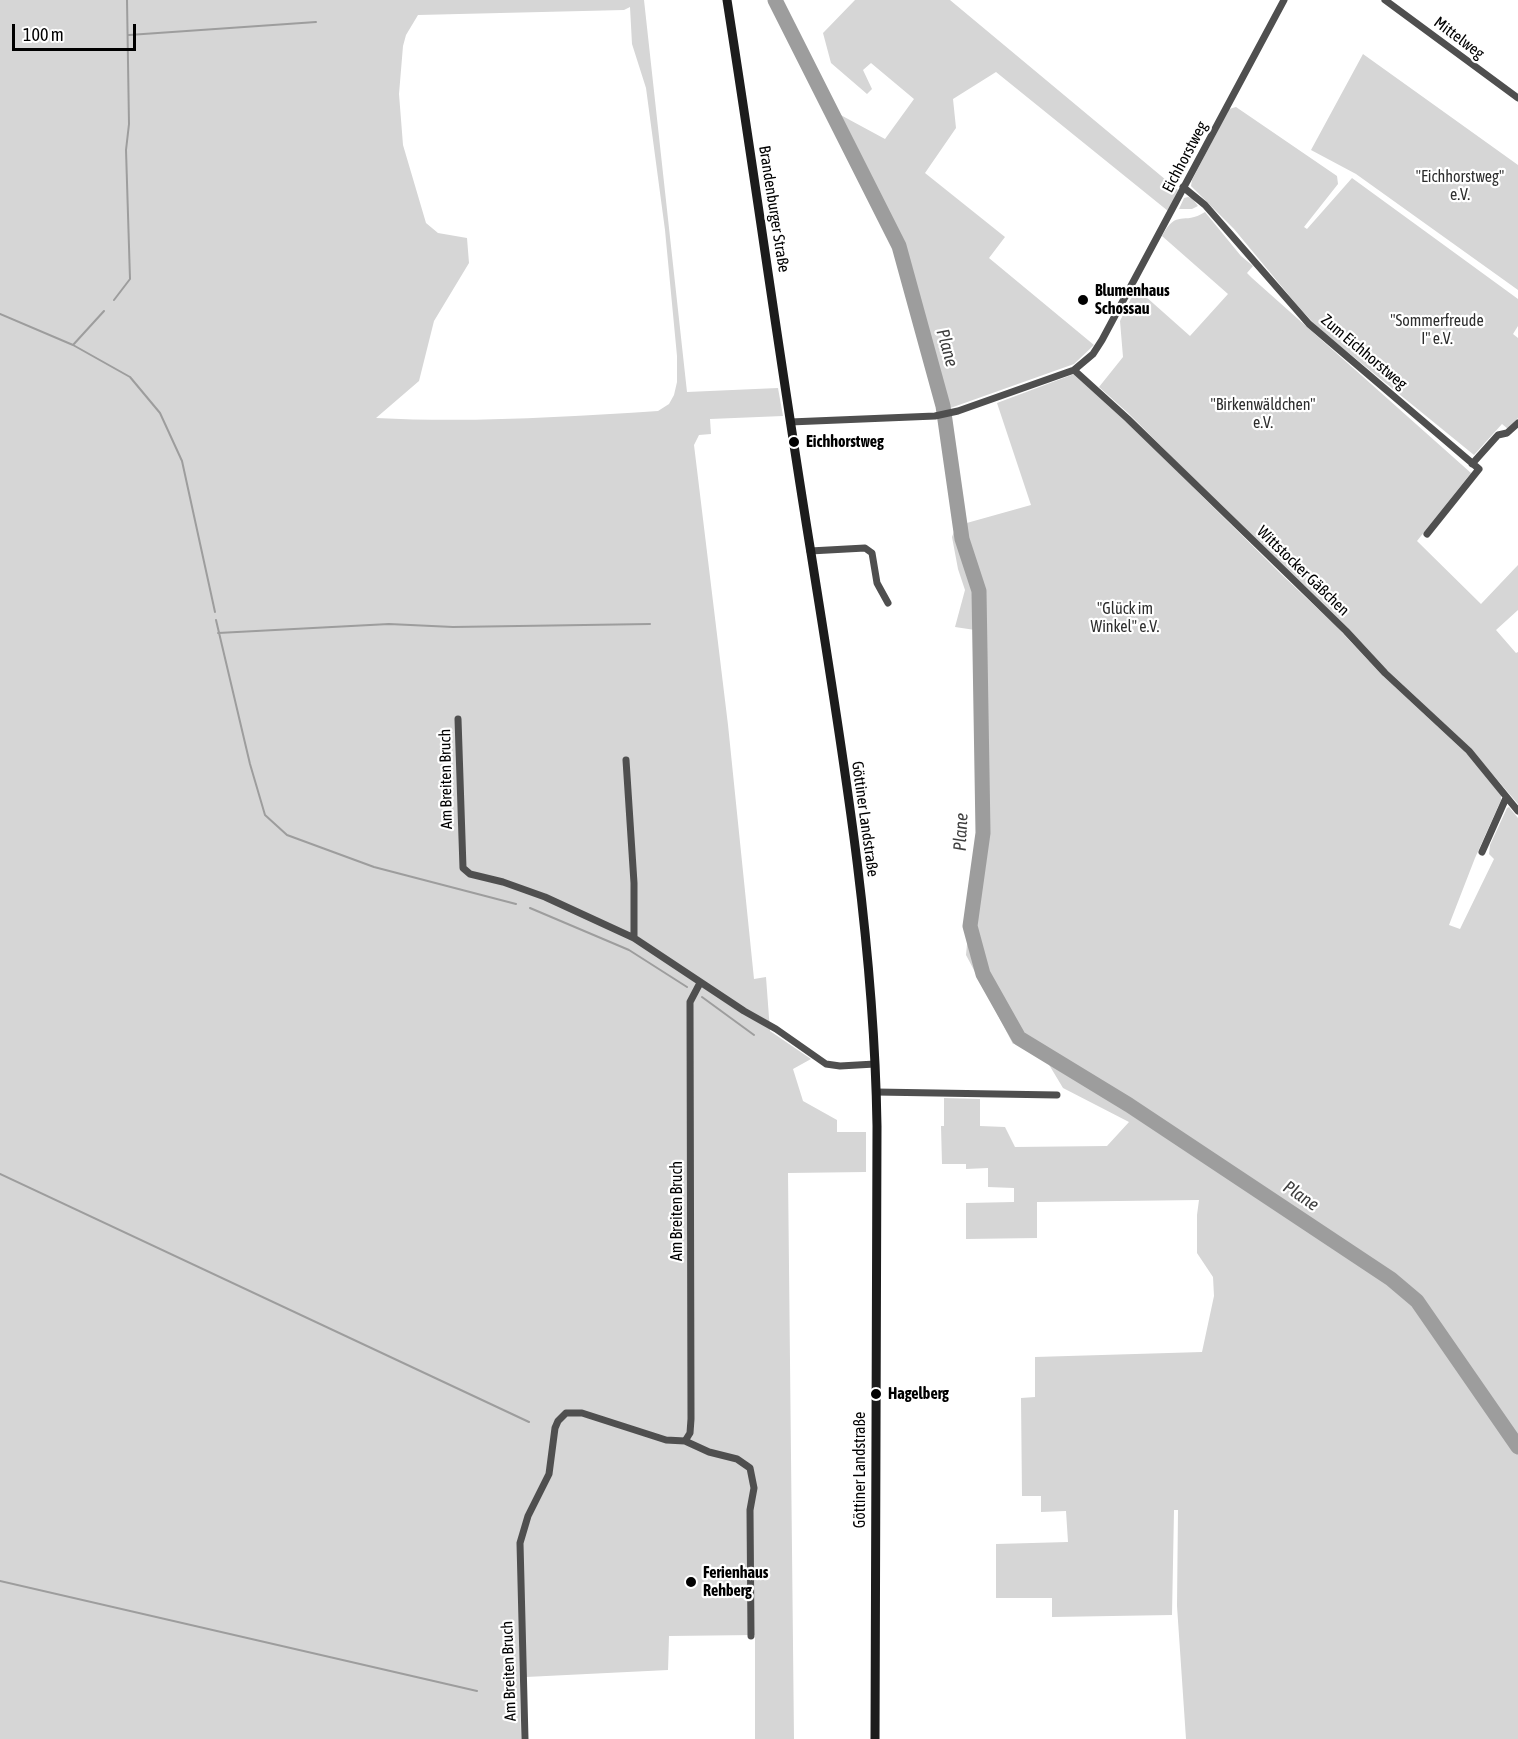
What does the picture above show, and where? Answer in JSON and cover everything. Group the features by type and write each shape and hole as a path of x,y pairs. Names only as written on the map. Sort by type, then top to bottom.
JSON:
{"street":[{"name":"Brandenburger Straße","path":"727,0 790,422"},
{"name":"Eichhorstweg","path":"790,422 934,416 958,411 1074,370 1093,354 1284,0"},
{"name":"Mittelweg","path":"1385,0 1518,98"},
{"name":"Zum Eichhorstweg","path":"1183,187 1205,205 1310,324 1472,464"},
{"name":"Wittstocker Gäßchen","path":"1074,370 1210,498 1346,632 1385,674 1469,751 1518,810"},
{"name":"Göttiner Landstraße","path":"790,422 861,889 875,1064 875,1739"},
{"path":"1427,534 1479,469 1472,464 1498,435 1507,433 1518,423"},
{"path":"810,551 865,548 872,553 877,583 888,603"},
{"name":"Am Breiten Bruch","path":"458,719 463,868 470,874 503,882 545,897 634,938 776,1029 826,1064 840,1066 875,1064"},
{"path":"627,760 634,883 634,938"},
{"path":"1482,852 1506,798"},
{"name":"Am Breiten Bruch","path":"685,1441 690,1433 691,1419 690,1002 700,982"},
{"path":"876,1092 1057,1095"},
{"name":"Am Breiten Bruch","path":"525,1739 520,1543 528,1515 549,1474 553,1438 558,1421 566,1413 582,1413 666,1440 685,1441 709,1452 746,1463 752,1473 754,1488 750,1510 751,1636"}],"green space":[{"path":"0,0 644,0 687,392 778,388 783,416 710,419 711,434 699,435 694,445 728,725 754,979 766,977 770,1031 811,1059 793,1069 803,1101 837,1120 837,1132 866,1132 866,1172 788,1173 794,1739 755,1739 755,1635 669,1636 668,1670 526,1677 524,1632 519,1632 521,1739 0,1739","holes":["630,7 632,44 646,88 665,230 677,356 677,382 669,404 658,411 552,417 482,420 376,418 419,381 434,321 469,263 467,238 438,233 426,223 403,145 399,94 403,46 406,35 418,15 624,10"]},
{"path":"855,0 950,0 1178,190 1168,211 996,72 953,99 956,128 925,173 1005,237 989,258 1094,345 1074,364 942,411 898,246 824,106 885,139 914,99 871,63 863,70 872,89 867,94 831,63 823,33"},
{"name":"\"Eichhorstweg\" e.V.","path":"1363,54 1518,165 1518,290 1356,174 1311,150"},
{"name":"\"Sommerfreude I\" e.V.","path":"1236,107 1337,176 1338,184 1304,227 1307,229 1352,178 1518,299 1518,326 1513,334 1518,338 1518,418 1508,429 1502,424 1474,455 1318,328 1234,229 1191,186 1229,109"},
{"path":"1184,198 1192,198 1198,206 1192,209 1179,209"},
{"name":"\"Birkenwäldchen\" e.V.","path":"1205,212 1241,256 1253,266 1247,273 1252,278 1471,473 1417,541 1481,604 1518,565 1518,610 1496,630 1516,653 1518,652 1518,804 1470,748 1388,671 1099,387 1123,357 1120,321 1136,288 1190,336 1228,294 1162,236 1172,222"},
{"name":"\"Glück im Winkel\" e.V.","path":"1074,374 1128,423 1335,625 1381,674 1466,753 1501,794 1501,800 1449,925 1460,929 1494,859 1489,854 1490,845 1507,808 1509,807 1518,818 1518,1445 1417,1300 1391,1280 1416,1302 1518,1449 1518,1739 1186,1739 1177,1606 1178,1510 1174,1510 1172,1615 1052,1617 1052,1598 996,1598 996,1544 1068,1542 1066,1511 1041,1512 1041,1496 1022,1496 1021,1398 1035,1397 1035,1357 1202,1352 1214,1296 1213,1277 1197,1253 1199,1200 1037,1202 1037,1238 966,1239 966,1203 1014,1202 1014,1188 988,1187 988,1168 966,1169 966,1164 942,1164 941,1126 944,1126 944,1098 980,1099 980,1126 1005,1127 1015,1147 1107,1146 1129,1122 1063,1088 1045,1058 1020,1040 1013,1044 966,955 978,826 979,735 975,630 955,627 965,590 952,537 956,526 1031,505 997,403"}],"waterway":[{"path":"114,300 130,279 126,150 129,124 127,0"},
{"name":"Plane","path":"775,0 899,246 943,406 962,539 979,591 983,833 970,926 983,974 1019,1038 1129,1105 1391,1279 1417,1301 1518,1447"},
{"path":"129,35 316,22"},
{"path":"0,314 73,345 104,311"},
{"path":"73,345 130,377 160,413 182,461 215,612"},
{"path":"216,620 250,764 265,815 287,835 374,867 516,904"},
{"path":"218,633 389,624 453,627 650,624"},
{"path":"530,908 629,950 687,987"},
{"path":"702,997 754,1035"},
{"path":"0,1174 529,1422"},
{"path":"0,1581 477,1691"}],"place":[{"name":"Blumenhaus Schossau","path":"1083,300"},
{"name":"Eichhorstweg","path":"794,442"},
{"name":"Hagelberg","path":"876,1394"},
{"name":"Ferienhaus Rehberg","path":"691,1582"}]}
